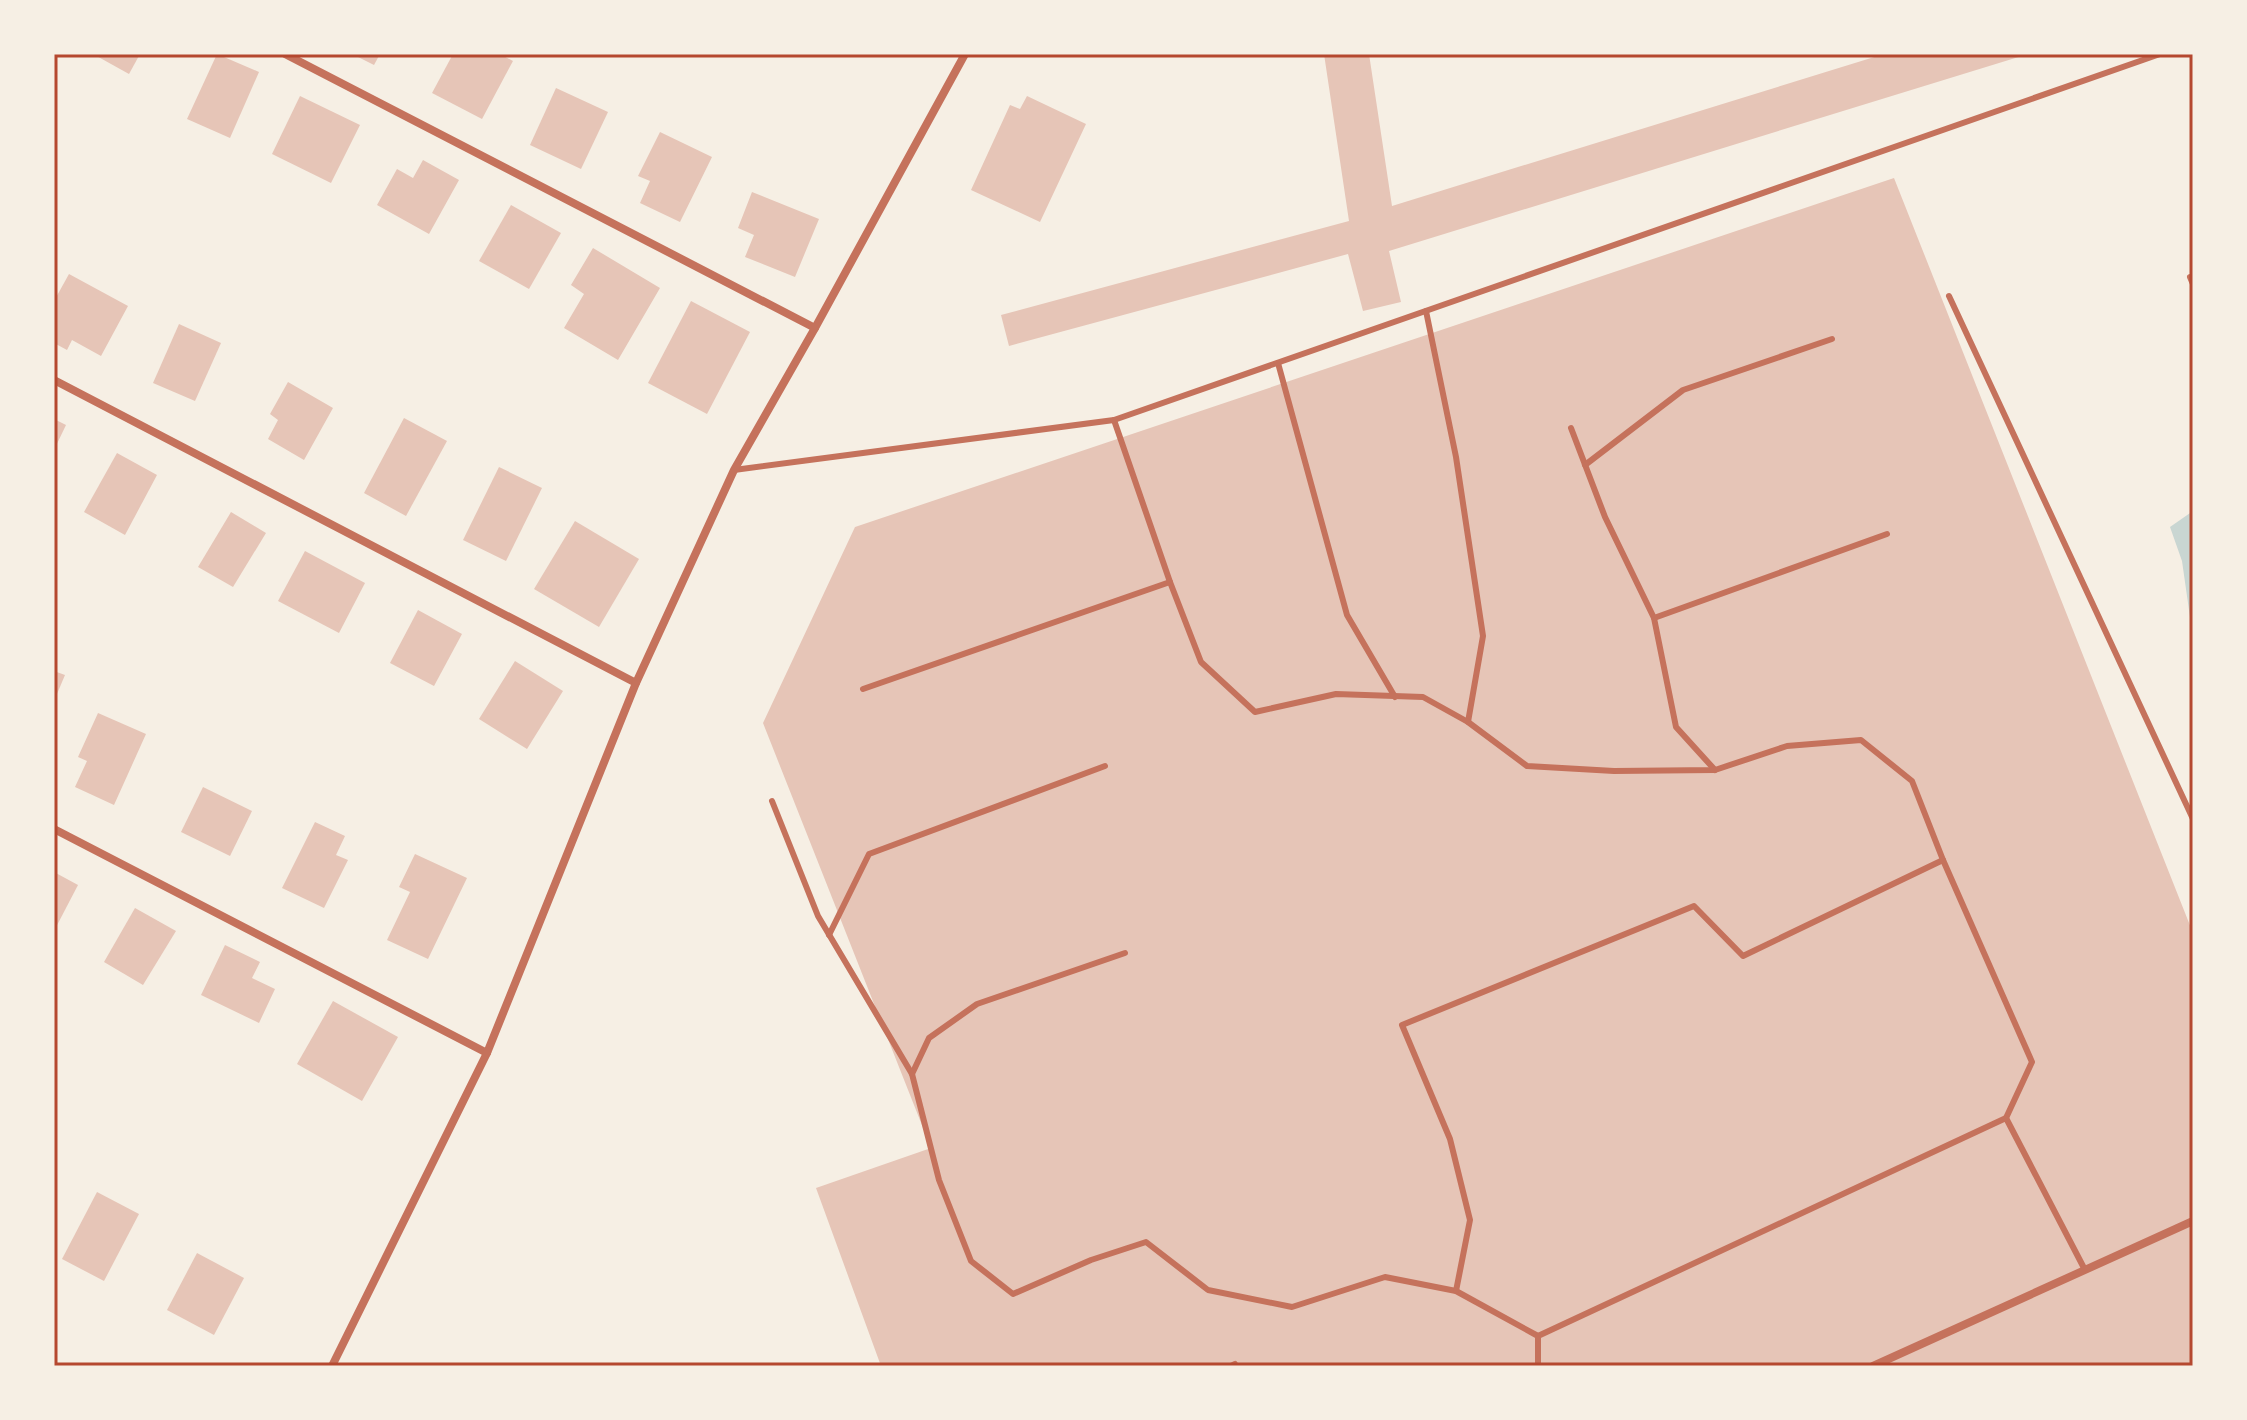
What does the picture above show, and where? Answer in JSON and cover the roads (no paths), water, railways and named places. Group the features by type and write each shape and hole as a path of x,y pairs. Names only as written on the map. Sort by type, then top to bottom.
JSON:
{"street":[{"path":"285,54 815,328"},
{"path":"332,1366 487,1053 636,683 734,470 965,54"},
{"path":"54,380 636,683"},
{"path":"54,829 487,1053"},
{"path":"1873,1366 2193,1221"}],"lane":[{"path":"734,470 1114,420 2160,54"},
{"path":"1949,296 2193,819"},
{"path":"1426,311 1456,457 1483,636 1468,722"},
{"path":"1585,465 1683,390 1832,339"},
{"path":"1278,363 1347,615 1395,697"},
{"path":"1114,420 1201,662 1255,712 1336,694 1423,697 1468,722 1527,766 1614,771 1715,770 1787,746 1861,740 1912,781 1943,860 2032,1062 2006,1118 1538,1336"},
{"path":"1571,428 1605,517 1654,618 1676,727 1715,770"},
{"path":"1654,618 1887,534"},
{"path":"863,689 1170,582"},
{"path":"829,935 869,854 1105,766"},
{"path":"772,801 818,916 912,1074 939,1180 971,1261 1013,1294 1091,1260 1146,1242 1208,1290 1292,1307 1385,1277 1456,1291 1538,1336"},
{"path":"1456,1291 1470,1220 1450,1139 1402,1025 1694,906 1743,956 1943,860"},
{"path":"912,1074 929,1038 977,1004 1125,953"},
{"path":"2006,1118 2085,1270"},
{"path":"1538,1336 1538,1366"}]}
